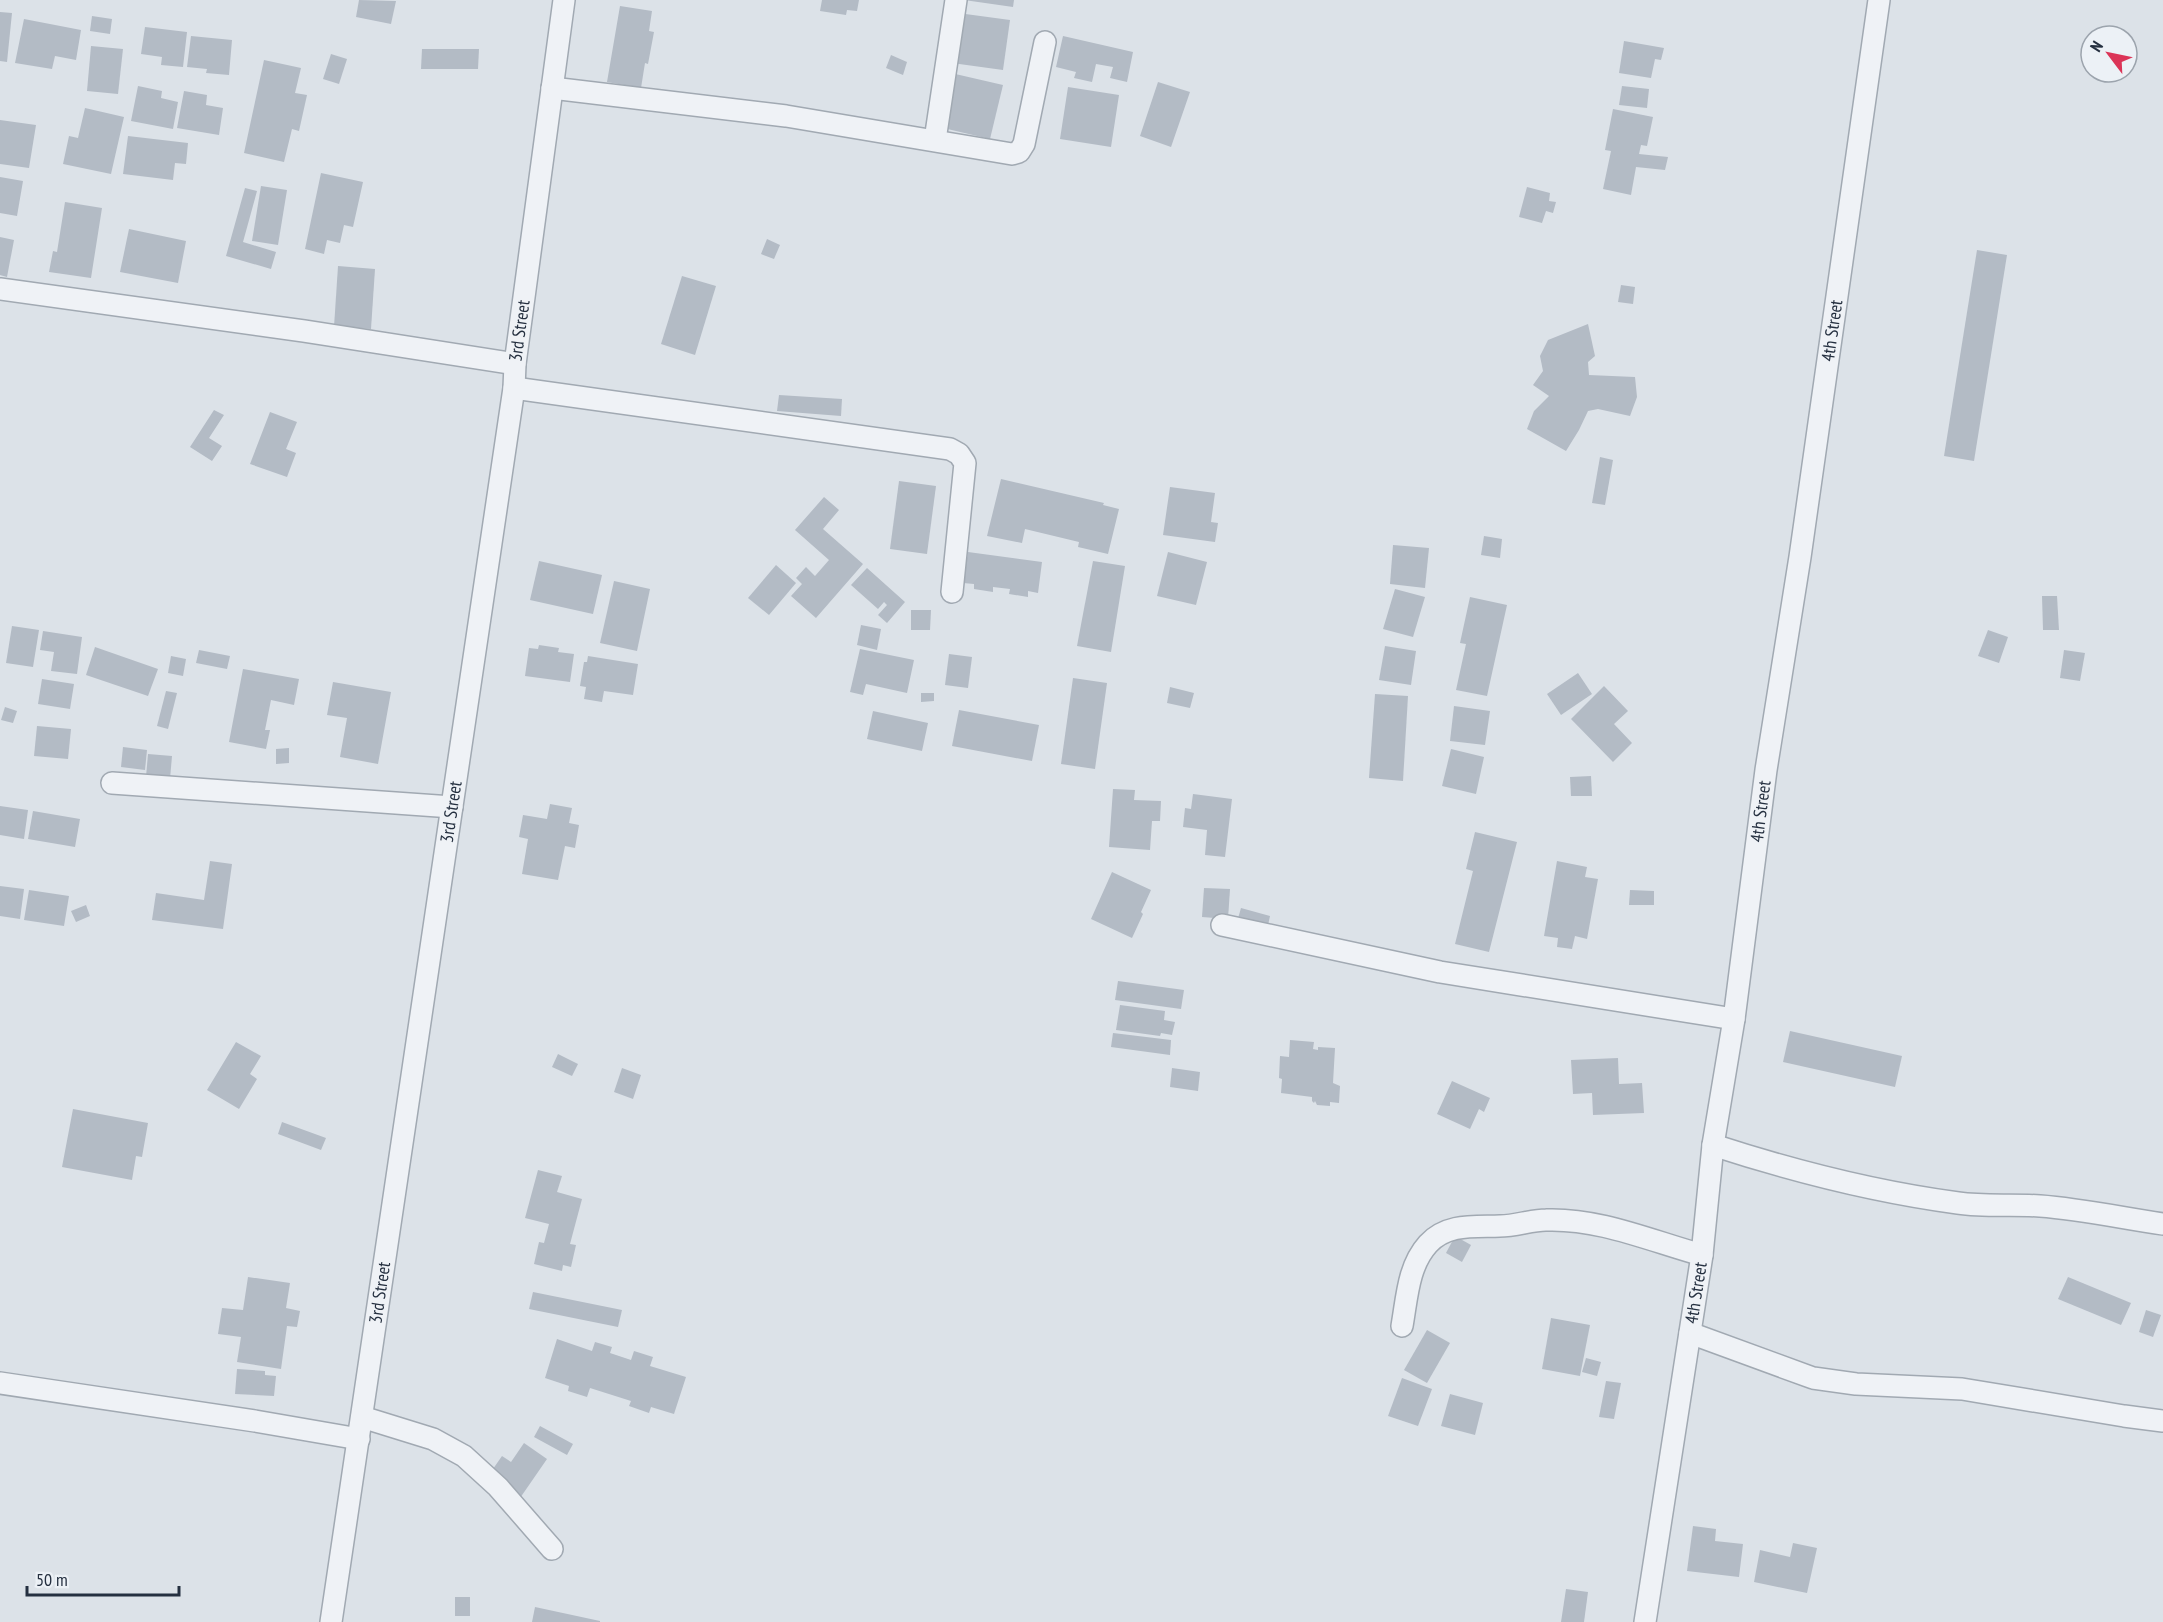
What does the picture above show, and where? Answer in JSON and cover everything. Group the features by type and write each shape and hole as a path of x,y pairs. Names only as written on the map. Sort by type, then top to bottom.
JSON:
{"street":[{"name":"3rd Street","path":"331,1622 514,388 515,364 564,0"},
{"path":"935,140 956,0"},
{"name":"4th Street","path":"1645,1622 1702,1255 1713,1145 1734,1019 1766,770 1800,557 1879,0"},
{"path":"552,88 786,116 1012,154 1019,152 1024,144 1045,42"},
{"path":"0,289 304,331 515,364"},
{"path":"514,388 950,449 959,454 965,463 952,592"},
{"path":"112,783 452,807"},
{"path":"1222,925 1440,972 1734,1019"},
{"path":"1713,1145 1810,1174 1903,1195 1961,1204 2041,1206 2163,1224"},
{"path":"1402,1326 1414,1263 1428,1244 1443,1232 1459,1227 1512,1226 1545,1220 1579,1222 1623,1231 1702,1255"},
{"path":"1690,1333 1813,1378 1856,1384 1962,1389 2163,1421"},
{"path":"0,1383 255,1421 358,1439"},
{"path":"362,1417 433,1439 464,1456 498,1487 552,1549"}],"building":[{"path":"359,0 396,1 391,24 356,17"},
{"path":"822,0 859,0 857,11 847,10 846,15 820,11"},
{"path":"964,0 1014,0 1013,7"},
{"path":"620,6 652,11 649,31 654,32 641,88 607,82"},
{"path":"0,12 12,13 7,62 0,61"},
{"path":"958,13 1010,20 1003,70 952,63"},
{"path":"92,16 112,19 110,34 90,31"},
{"path":"24,19 81,30 76,60 55,56 52,69 15,63"},
{"path":"145,27 187,32 183,67 161,65 162,57 141,54"},
{"path":"191,36 232,40 229,75 206,73 207,69 187,67"},
{"path":"1063,36 1133,52 1127,82 1110,78 1113,67 1096,64 1092,82 1074,78 1076,72 1056,67"},
{"path":"1624,41 1664,48 1661,60 1655,59 1651,78 1619,73"},
{"path":"91,46 123,49 118,94 87,91"},
{"path":"422,49 479,49 478,69 421,69"},
{"path":"331,54 347,59 339,84 323,79"},
{"path":"891,55 907,62 903,75 886,68"},
{"path":"264,60 301,68 295,93 307,95 299,131 292,129 284,162 244,153"},
{"path":"951,73 1003,85 990,139 939,127"},
{"path":"1158,82 1190,92 1171,147 1140,136"},
{"path":"138,86 162,91 161,98 178,102 173,129 131,121"},
{"path":"1622,86 1649,89 1647,108 1619,105"},
{"path":"1068,87 1119,95 1111,147 1060,139"},
{"path":"184,91 207,95 206,105 223,108 219,135 177,128"},
{"path":"85,108 124,117 111,174 63,164 69,136 78,138"},
{"path":"1613,109 1653,117 1647,146 1641,145 1639,154 1668,157 1665,170 1636,167 1631,195 1603,189 1611,151 1605,150"},
{"path":"0,120 36,125 29,168 0,164"},
{"path":"128,136 188,143 186,164 175,163 173,180 123,174"},
{"path":"321,173 363,182 353,227 344,225 340,243 327,240 324,254 305,249"},
{"path":"0,177 23,181 17,216 0,213"},
{"path":"261,186 287,190 278,245 252,241"},
{"path":"1527,187 1550,193 1549,201 1556,202 1553,213 1546,211 1542,223 1519,217"},
{"path":"245,188 257,191 243,242 276,252 271,269 226,256"},
{"path":"65,202 102,208 91,278 49,272 53,251 57,252"},
{"path":"129,229 186,241 178,283 120,272"},
{"path":"0,237 14,240 7,277 0,275"},
{"path":"767,239 780,245 774,259 761,254"},
{"path":"1977,250 2007,255 1974,461 1944,456"},
{"path":"338,266 375,269 371,329 334,327"},
{"path":"682,276 716,286 695,355 661,344"},
{"path":"1621,285 1635,287 1633,304 1618,302"},
{"path":"1588,324 1595,356 1588,362 1589,375 1635,377 1637,397 1630,416 1598,409 1588,411 1566,451 1527,429 1534,411 1549,396 1533,385 1543,371 1540,356 1548,340"},
{"path":"779,395 842,399 841,416 777,411"},
{"path":"214,410 224,415 209,438 222,446 212,461 190,447"},
{"path":"270,412 297,422 286,449 296,453 287,477 250,464"},
{"path":"1600,457 1613,460 1605,505 1592,503"},
{"path":"1001,479 1104,503 1103,505 1119,509 1108,554 1078,547 1079,542 1025,529 1022,543 987,536"},
{"path":"899,481 936,486 927,554 890,549"},
{"path":"1170,487 1215,493 1211,522 1218,523 1215,542 1163,535"},
{"path":"824,497 839,510 823,529 863,564 816,618 791,596 802,584 796,578 806,567 815,576 829,560 795,530"},
{"path":"1484,536 1502,539 1500,558 1481,555"},
{"path":"1393,545 1429,548 1425,588 1390,584"},
{"path":"968,552 1042,562 1038,593 1028,591 1028,597 1009,594 1010,589 993,587 993,592 974,589 974,584 963,583"},
{"path":"1168,552 1207,562 1196,605 1157,596"},
{"path":"539,561 602,575 593,614 530,600"},
{"path":"1093,561 1125,566 1111,652 1077,646"},
{"path":"776,565 796,583 769,615 748,598"},
{"path":"867,568 905,602 887,623 878,615 887,605 884,602 878,609 851,585"},
{"path":"614,581 650,589 637,651 600,643"},
{"path":"1395,589 1425,597 1413,637 1383,629"},
{"path":"2042,596 2057,596 2059,630 2043,630"},
{"path":"1470,597 1507,605 1487,696 1456,690 1466,644 1460,643"},
{"path":"911,610 931,610 930,630 911,630"},
{"path":"861,625 881,629 877,650 857,645"},
{"path":"12,626 39,630 33,667 6,663"},
{"path":"1988,630 2008,637 1999,663 1978,656"},
{"path":"43,631 82,637 77,674 51,671 54,652 40,650"},
{"path":"539,645 559,648 558,652 574,654 570,682 525,676 529,648 538,649"},
{"path":"1385,646 1416,651 1411,685 1379,680"},
{"path":"95,647 158,669 148,696 86,675"},
{"path":"860,649 914,660 907,693 866,684 863,695 850,692"},
{"path":"199,650 230,656 227,669 196,663"},
{"path":"2064,650 2085,653 2080,681 2060,678"},
{"path":"949,654 972,657 968,688 945,685"},
{"path":"171,656 186,659 183,676 168,673"},
{"path":"588,656 638,664 633,695 604,691 602,702 584,699 586,687 580,686 584,662 587,662"},
{"path":"243,669 299,679 294,705 271,700 265,730 270,730 266,749 229,742"},
{"path":"1578,673 1592,694 1561,715 1547,694"},
{"path":"1073,678 1107,683 1095,769 1061,764"},
{"path":"42,679 74,684 70,709 38,704"},
{"path":"333,682 391,692 378,764 340,757 347,718 327,715"},
{"path":"1604,686 1628,711 1614,724 1632,743 1613,762 1571,719"},
{"path":"1170,687 1194,693 1190,708 1167,703"},
{"path":"166,691 177,693 168,729 157,726"},
{"path":"921,693 934,693 934,701 921,702"},
{"path":"1375,694 1408,696 1403,781 1369,778"},
{"path":"1454,706 1490,711 1485,745 1450,741"},
{"path":"5,707 17,711 13,723 1,720"},
{"path":"959,710 1039,725 1032,761 952,746"},
{"path":"873,711 928,723 922,751 867,739"},
{"path":"37,726 71,729 68,759 34,756"},
{"path":"123,747 147,750 145,770 121,767"},
{"path":"289,748 289,763 276,764 276,749"},
{"path":"1451,749 1484,757 1476,794 1442,786"},
{"path":"148,754 172,756 170,779 146,777"},
{"path":"1591,776 1592,796 1571,796 1570,777"},
{"path":"1113,789 1135,790 1134,800 1161,801 1160,821 1152,821 1150,850 1109,847"},
{"path":"1193,794 1232,799 1225,857 1205,855 1207,830 1183,827 1185,808 1191,809"},
{"path":"550,804 572,808 569,823 579,825 575,848 565,846 558,880 522,874 528,839 519,837 523,815 547,819"},
{"path":"0,806 28,810 24,839 0,835"},
{"path":"33,811 80,819 75,847 28,839"},
{"path":"1475,832 1517,842 1489,952 1455,944 1473,871 1466,869"},
{"path":"210,861 232,864 223,929 152,920 156,893 204,900"},
{"path":"1557,861 1587,867 1585,877 1598,879 1587,939 1575,936 1572,949 1557,947 1558,938 1544,936"},
{"path":"1112,872 1151,890 1132,938 1091,919"},
{"path":"0,886 24,889 20,919 0,916"},
{"path":"1204,888 1230,889 1228,919 1202,917"},
{"path":"29,890 69,896 64,926 24,920"},
{"path":"1630,890 1654,891 1654,905 1629,905"},
{"path":"86,905 90,916 76,922 71,911"},
{"path":"1241,908 1270,916 1267,930 1237,922"},
{"path":"1118,981 1184,990 1181,1009 1115,1000"},
{"path":"1120,1005 1165,1011 1164,1020 1175,1022 1172,1035 1161,1033 1160,1036 1116,1030"},
{"path":"1790,1031 1902,1056 1895,1087 1783,1062"},
{"path":"1113,1033 1171,1040 1170,1055 1111,1047"},
{"path":"1290,1040 1314,1042 1313,1049 1318,1050 1318,1047 1335,1048 1333,1083 1340,1086 1339,1103 1330,1102 1330,1106 1317,1105 1315,1101 1314,1103 1312,1101 1312,1097 1281,1093 1280,1056 1289,1057"},
{"path":"236,1042 261,1056 250,1074 257,1079 239,1109 207,1090"},
{"path":"558,1054 578,1064 572,1076 552,1067"},
{"path":"1618,1058 1619,1084 1642,1083 1644,1113 1593,1115 1592,1093 1573,1094 1571,1060"},
{"path":"622,1068 641,1075 633,1099 614,1092"},
{"path":"1172,1068 1200,1072 1198,1091 1170,1087"},
{"path":"1452,1081 1490,1098 1484,1112 1479,1109 1470,1129 1437,1114"},
{"path":"73,1109 148,1123 142,1157 136,1156 132,1180 62,1167"},
{"path":"282,1122 326,1138 321,1150 278,1134"},
{"path":"538,1170 562,1176 557,1192 582,1199 570,1244 576,1245 571,1267 563,1265 562,1271 534,1264 539,1242 544,1243 549,1224 525,1218"},
{"path":"1455,1236 1471,1245 1462,1262 1446,1253"},
{"path":"248,1277 290,1283 286,1308 300,1311 297,1327 287,1326 281,1369 237,1362 241,1337 218,1334 222,1308 243,1310"},
{"path":"2068,1277 2131,1303 2121,1325 2058,1299"},
{"path":"533,1292 622,1310 618,1327 529,1309"},
{"path":"2146,1310 2161,1315 2153,1337 2139,1332"},
{"path":"1551,1318 1590,1325 1580,1376 1542,1369"},
{"path":"1427,1330 1450,1343 1427,1383 1404,1370"},
{"path":"557,1339 592,1351 595,1342 612,1347 610,1353 631,1360 634,1351 653,1357 650,1366 686,1377 674,1414 651,1407 649,1413 629,1406 631,1401 590,1388 587,1397 568,1391 569,1386 545,1378"},
{"path":"1586,1358 1601,1362 1597,1376 1582,1372"},
{"path":"237,1369 265,1371 265,1375 276,1376 274,1396 235,1394"},
{"path":"1402,1378 1432,1389 1418,1426 1388,1416"},
{"path":"1606,1381 1621,1383 1614,1419 1599,1417"},
{"path":"1450,1394 1483,1403 1475,1435 1441,1426"},
{"path":"540,1426 573,1444 567,1455 534,1437"},
{"path":"524,1443 547,1459 518,1501 486,1479 502,1456 511,1462"},
{"path":"1693,1526 1716,1529 1715,1541 1743,1544 1739,1577 1687,1571"},
{"path":"1793,1543 1817,1548 1807,1593 1754,1582 1760,1550 1790,1557"},
{"path":"1566,1589 1588,1592 1584,1622 1561,1622"},
{"path":"455,1597 470,1597 470,1616 455,1616"},
{"path":"535,1607 600,1621 600,1622 532,1622"}]}
